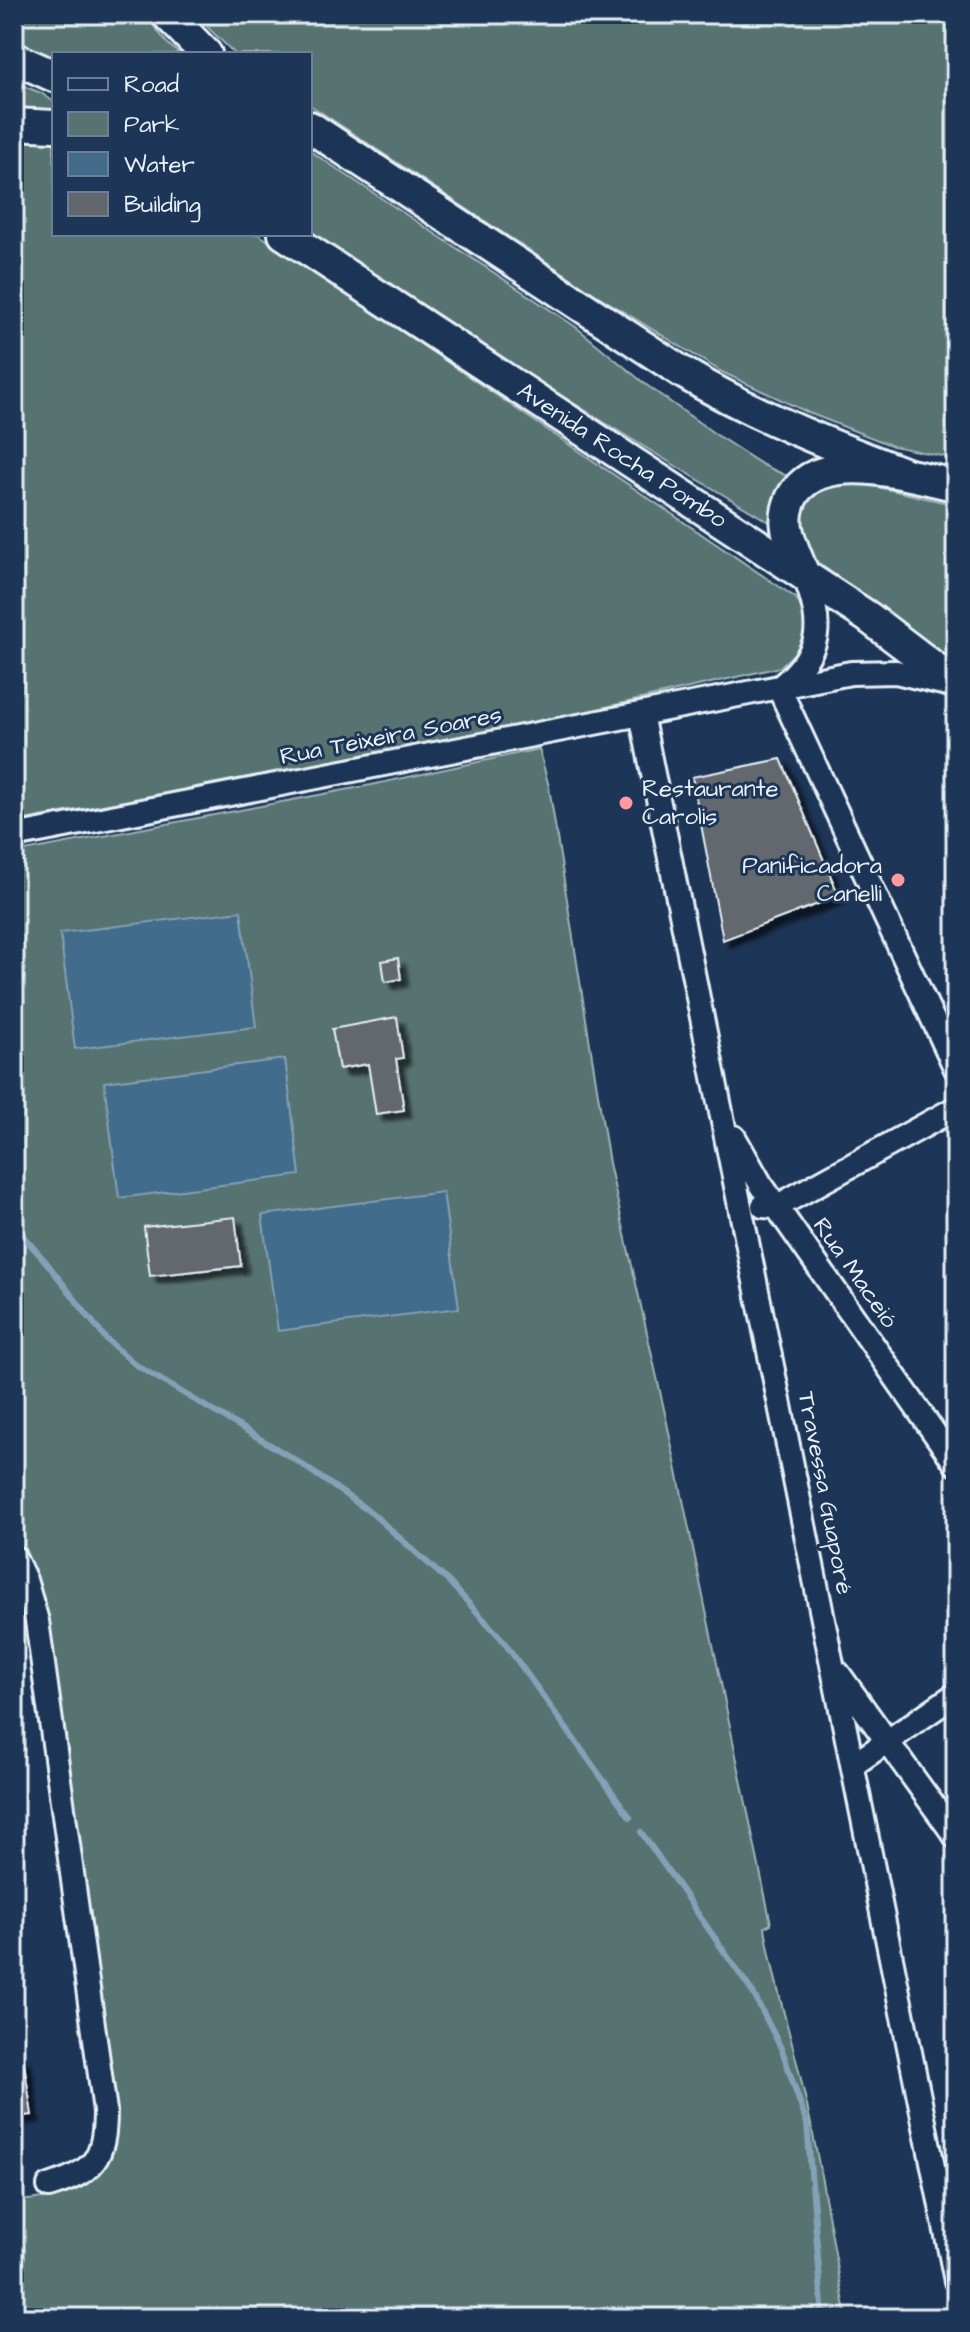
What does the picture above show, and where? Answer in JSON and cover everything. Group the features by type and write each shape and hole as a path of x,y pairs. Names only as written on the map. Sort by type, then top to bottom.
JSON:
{"main road":[{"path":"167,14 204,52"},
{"path":"14,58 52,75"},
{"path":"14,124 52,126"},
{"path":"312,128 713,391 801,434 901,472 956,485"},
{"name":"Avenida Rocha Pombo","path":"287,236 804,575 913,650 956,686"},
{"path":"804,575 787,527 786,512 797,489 808,479 831,471 901,472"}],"street":[{"path":"804,575 816,606 817,629 806,662 779,688 956,1069"},
{"name":"Rua Teixeira Soares","path":"14,836 851,673 875,671 921,676 956,686"},
{"name":"Travessa Guaporé","path":"641,714 853,1765 946,2177 956,2281"},
{"name":"Rua Maceió","path":"719,1107 760,1183 956,1464"},
{"path":"760,1183 746,1184 740,1200 776,1207 956,1108"},
{"path":"14,1557 20,1581 37,1621 105,2111 105,2137 90,2167 76,2177 49,2186"},
{"path":"833,1666 956,1837"},
{"path":"853,1765 956,1694"}],"green space":[{"path":"14,14 144,14 178,52 52,52 52,63 14,44"},
{"path":"194,14 956,14 956,459 893,446 809,413 722,372 595,294 312,106 312,52 233,52"},
{"path":"14,82 52,101 52,115 14,112"},
{"path":"14,135 52,138 52,236 261,236 796,598 806,617 804,644 780,667 580,713 14,822"},
{"path":"312,152 576,327 645,384 718,436 763,465 796,480 776,526 541,383 312,235"},
{"path":"856,482 956,505 956,667 809,556 799,539 798,508 818,486"},
{"path":"539,749 549,787 609,1163 666,1418 771,1924 765,1927 768,1947 809,2117 847,2318 14,2318 14,2202 51,2197 80,2188 101,2169 115,2134 46,1609 35,1573 14,1535 14,853 371,785"}],"water":[{"path":"241,911 256,1027 75,1049 60,933"},
{"path":"285,1059 300,1175 119,1198 104,1082"},
{"path":"443,1192 459,1308 278,1331 262,1215"}],"building":[{"path":"781,759 839,896 723,940 692,777"},
{"path":"398,958 401,979 385,982 382,961"},
{"path":"397,1017 403,1058 396,1059 404,1110 376,1114 368,1064 339,1069 332,1029"},
{"path":"235,1217 241,1266 150,1276 144,1227"},
{"path":"23,2057 32,2115 14,2117 14,2058"}],"waterway":[{"path":"14,1226 106,1339 136,1365 294,1459 373,1514 449,1582 501,1638 630,1817"},
{"path":"641,1832 753,1993 782,2050 807,2124 823,2318"}],"place":[{"name":"Restaurante Carolis","path":"626,803"},
{"name":"Panificadora Canelli","path":"898,880"}]}
